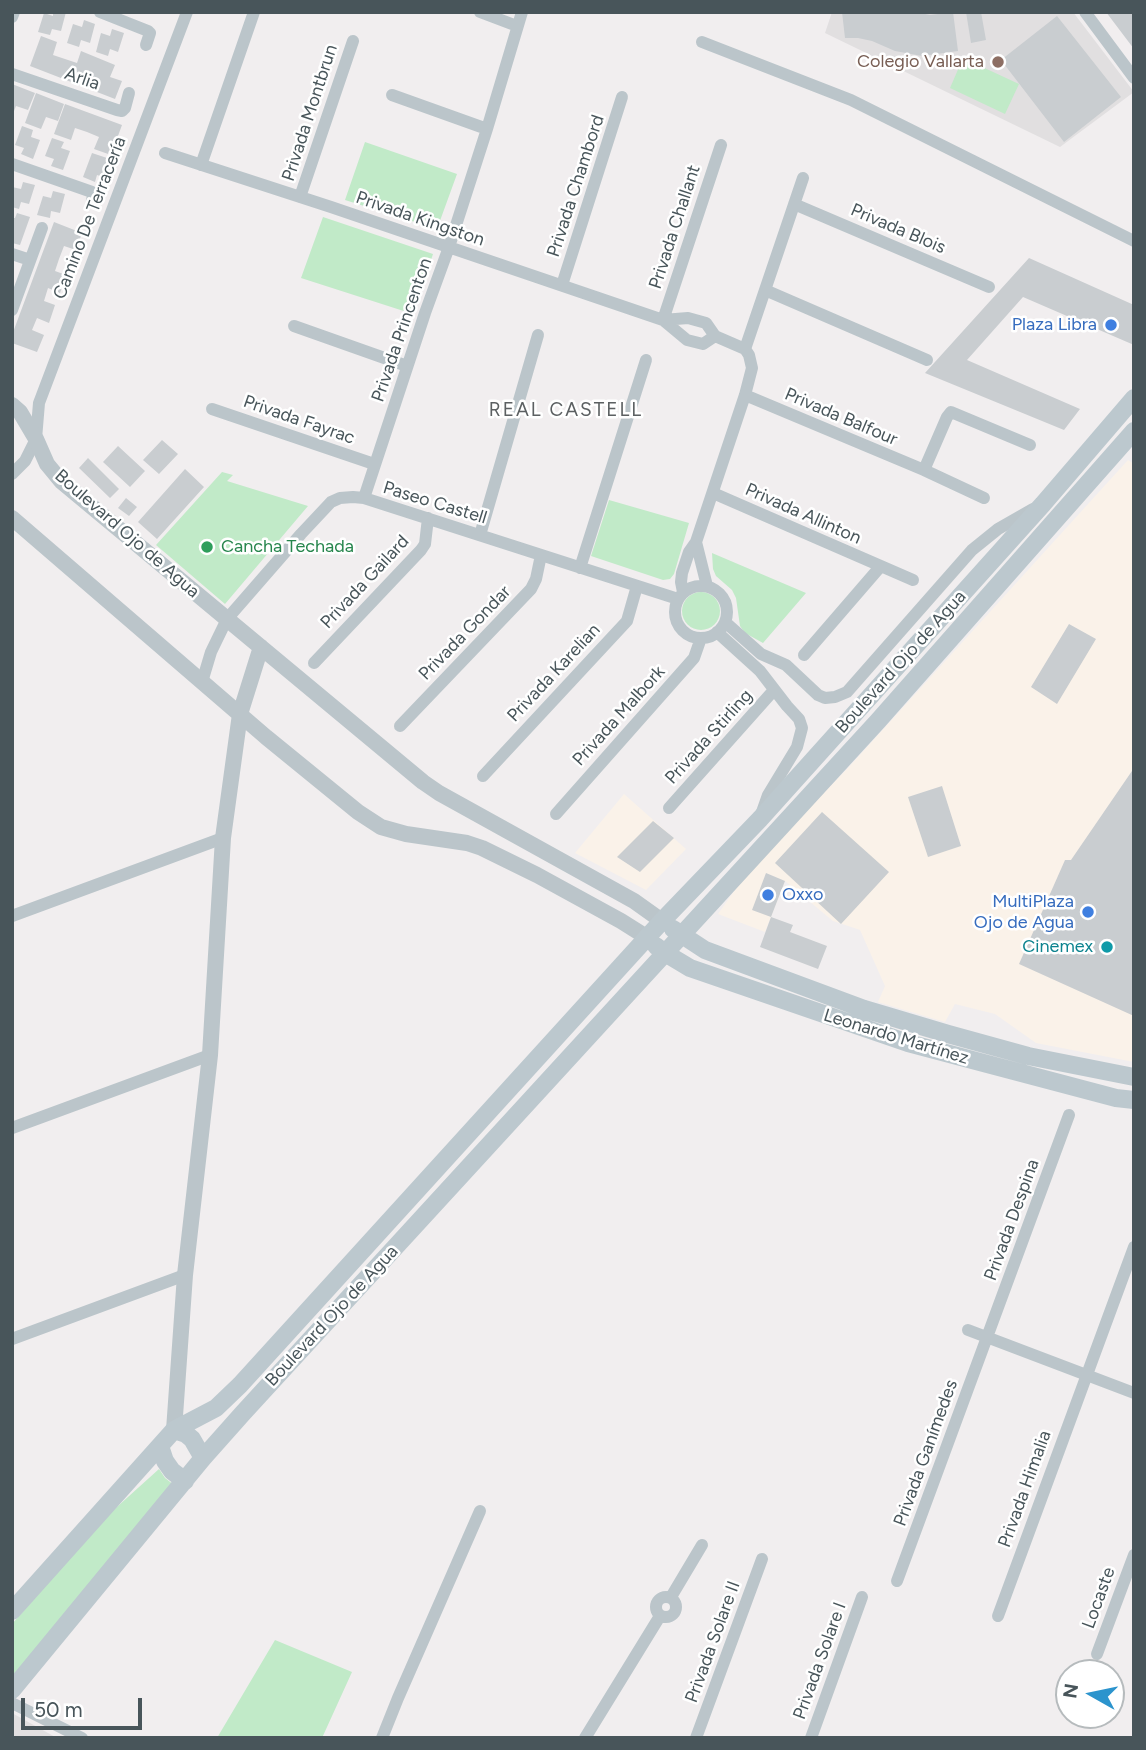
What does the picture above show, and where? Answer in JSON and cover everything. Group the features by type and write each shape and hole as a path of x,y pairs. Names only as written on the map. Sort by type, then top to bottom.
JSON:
{"main road":[{"name":"Boulevard Ojo de Agua","path":"12,1611 174,1430 216,1408 240,1385 663,921 760,819 1043,504 1134,398"},
{"name":"Boulevard Ojo de Agua","path":"12,1690 243,1413 878,721 1134,431"},
{"name":"Boulevard Ojo de Agua","path":"663,921 681,936"},
{"name":"Leonardo Martínez","path":"681,936 705,950 863,1009 1073,1066 1134,1077"},
{"path":"648,938 665,953"},
{"name":"Leonardo Martínez","path":"665,953 690,968 859,1027 933,1050 1116,1098 1134,1100"},
{"path":"933,1050 968,1039 986,1064"},
{"path":"174,1430 186,1434 203,1458"},
{"path":"160,1446 172,1471 185,1481"}],"street":[{"path":"100,12 148,31 150,33 146,45"},
{"name":"Camino De Terracería","path":"36,439 39,403 187,12"},
{"path":"201,165 254,12"},
{"path":"480,12 517,26"},
{"name":"Privada Princenton","path":"364,498 449,247 522,12"},
{"path":"1085,12 1134,78"},
{"name":"Privada Montbrun","path":"300,197 353,41"},
{"path":"702,42 851,100 1134,241"},
{"name":"Arlia","path":"12,74 122,111 129,93"},
{"path":"392,95 487,129"},
{"name":"Privada Chambord","path":"562,285 622,97"},
{"name":"Privada Challant","path":"663,320 721,145"},
{"name":"Privada Kingston","path":"165,153 663,320 687,340 703,344 715,336"},
{"path":"12,164 92,192 92,201"},
{"path":"681,596 682,573 689,552 696,542 752,368 745,349 803,178"},
{"name":"Privada Blois","path":"794,204 989,287"},
{"path":"12,310 42,228"},
{"path":"12,254 30,260"},
{"path":"765,290 927,360"},
{"name":"Privada Kingston","path":"663,320 688,318 706,323 715,336 745,349"},
{"path":"294,326 407,366"},
{"path":"480,535 538,335"},
{"path":"580,568 646,360"},
{"name":"Privada Balfour","path":"745,395 984,498"},
{"name":"Boulevard Ojo de Agua","path":"12,405 20,412 47,464 61,481 423,782 634,901 663,921"},
{"name":"Privada Fayrac","path":"212,409 374,464"},
{"path":"924,470 951,412 1030,445"},
{"path":"12,474 25,461 36,439"},
{"name":"Privada Allinton","path":"712,493 913,580"},
{"name":"Paseo Castell","path":"202,681 211,652 227,619 331,502 340,498 364,498 637,586 681,596"},
{"path":"721,627 761,654 786,664 818,695 825,698 835,697 847,692 972,550 998,529 1043,504"},
{"path":"12,518 358,812 382,827 406,834 467,843 482,848 648,938"},
{"name":"Privada Gailard","path":"314,663 421,550 425,544 428,518"},
{"path":"696,542 707,586"},
{"name":"Privada Gondar","path":"400,726 531,589 541,555"},
{"path":"804,655 880,567"},
{"name":"Privada Karelian","path":"483,776 627,621 637,586"},
{"path":"699,586 707,586 719,592 727,614 721,627 710,636 701,638 685,632 675,617 675,608 681,596 691,588 699,586"},
{"path":"721,627 761,671 799,719 802,728 797,747 768,795 760,819"},
{"name":"Privada Malbork","path":"555,814 694,658 701,638"},
{"path":"174,1430 185,1275 210,1055 223,838 240,714 261,647"},
{"name":"Privada Stirling","path":"669,808 775,690"},
{"path":"12,916 223,838"},
{"path":"12,1128 210,1055"},
{"name":"Privada Despina","path":"988,1338 1069,1115"},
{"name":"Privada Himalia","path":"998,1616 1134,1247"},
{"path":"12,1339 185,1275"},
{"path":"968,1330 1134,1393"},
{"name":"Privada Ganímedes","path":"897,1581 988,1338"},
{"path":"382,1738 480,1511"},
{"path":"585,1738 660,1616 655,1609 657,1601 663,1596 671,1597 702,1545"},
{"name":"Locaste","path":"1097,1654 1134,1555"},
{"name":"Privada Solare II","path":"696,1738 762,1559"},
{"name":"Privada Solare I","path":"811,1738 862,1597"},
{"path":"12,1703 82,1738"}],"shaded area":[{"name":"Colegio Vallarta","path":"832,12 1073,12 1134,92 1060,147 825,33"},
{"path":"1128,460 1134,464 1134,1062 1036,1043 995,1014 955,1004 945,1022 878,1002 885,986 860,930 833,921 785,881 765,932 718,914 751,867 848,768"},
{"path":"624,794 686,849 646,890 575,853"},
{"path":"12,1713 57,1738 12,1738"}],"green space":[{"path":"963,58 1019,84 1005,114 950,88"},
{"path":"365,142 457,174 437,229 345,200"},
{"path":"323,217 433,254 413,314 301,278"},
{"path":"222,472 233,475 227,481 308,506 225,604 156,545"},
{"path":"609,500 689,523 674,574 670,579 663,580 591,556"},
{"path":"712,553 806,593 763,643 745,633 740,626 736,598 732,590 716,576"},
{"path":"701,592 714,598 720,611 714,624 701,630 688,624 682,611 688,598"},
{"path":"159,1469 174,1485 12,1684 12,1624 108,1515"},
{"path":"275,1640 352,1672 322,1738 217,1738"}],"building":[{"path":"53,12 66,12 61,31 52,29 50,35 38,32 44,13 53,16"},
{"path":"842,12 916,12 930,15 953,12 958,51 922,56 895,51 872,41 845,38"},
{"path":"966,12 981,12 986,40 971,43"},
{"path":"1106,12 1134,12 1134,49"},
{"path":"1057,16 1121,97 1064,142 1001,60"},
{"path":"84,20 95,24 90,43 81,40 79,47 67,43 73,24 82,27"},
{"path":"112,29 124,33 118,52 110,49 108,56 96,52 101,33 110,36"},
{"path":"41,36 57,42 53,55 77,63 81,51 115,65 110,77 122,81 115,99 30,66"},
{"path":"12,84 35,93 28,110 16,106 12,116"},
{"path":"36,93 64,104 58,121 46,117 41,129 25,123"},
{"path":"65,104 122,125 111,155 94,149 99,137 87,132 75,128 71,140 54,134"},
{"path":"22,126 33,130 31,137 40,140 33,159 21,154 24,148 15,145"},
{"path":"52,138 64,142 61,148 70,151 63,170 51,166 54,159 45,156"},
{"path":"92,153 110,159 103,177 97,175 95,182 83,177"},
{"path":"23,182 35,185 29,204 21,202 19,209 12,207 12,187 21,189"},
{"path":"53,191 65,194 60,213 51,211 50,218 37,215 43,196 51,198"},
{"path":"17,213 30,217 20,245 12,243 12,218 15,218"},
{"path":"54,222 82,233 76,250 64,246 59,259 55,271 66,275 60,293 48,288 44,301 55,305 49,323 37,318 32,330 44,335 37,352 12,343 12,335"},
{"name":"Plaza Libra","path":"1029,258 1134,305 1134,345 1023,297 967,360 1080,409 1064,430 925,373"},
{"path":"162,440 178,454 159,474 143,460"},
{"path":"118,446 145,471 130,487 103,462"},
{"path":"88,458 119,489 110,498 79,468"},
{"path":"185,469 204,487 157,539 138,522"},
{"path":"126,498 137,507 129,516 118,508"},
{"path":"1069,624 1096,639 1057,704 1031,687"},
{"name":"MultiPlaza Ojo de Agua","path":"1134,768 1134,1016 1019,964 1065,860 1071,860"},
{"path":"942,786 961,846 928,857 908,797"},
{"path":"822,812 889,872 841,924 775,863"},
{"path":"653,821 674,838 640,872 617,857"},
{"name":"Oxxo","path":"766,873 785,881 771,917 752,910"},
{"path":"771,917 793,925 790,932 827,946 818,969 760,947"}],"place":[{"name":"Colegio Vallarta","path":"998,62"},
{"name":"Plaza Libra","path":"1111,325"},
{"name":"Cancha Techada","path":"207,547"},
{"name":"Oxxo","path":"768,895"},
{"name":"MultiPlaza Ojo de Agua","path":"1088,912"},
{"name":"Cinemex","path":"1107,947"}],"district":[{"name":"REAL CASTELL","path":"566,410"}]}
